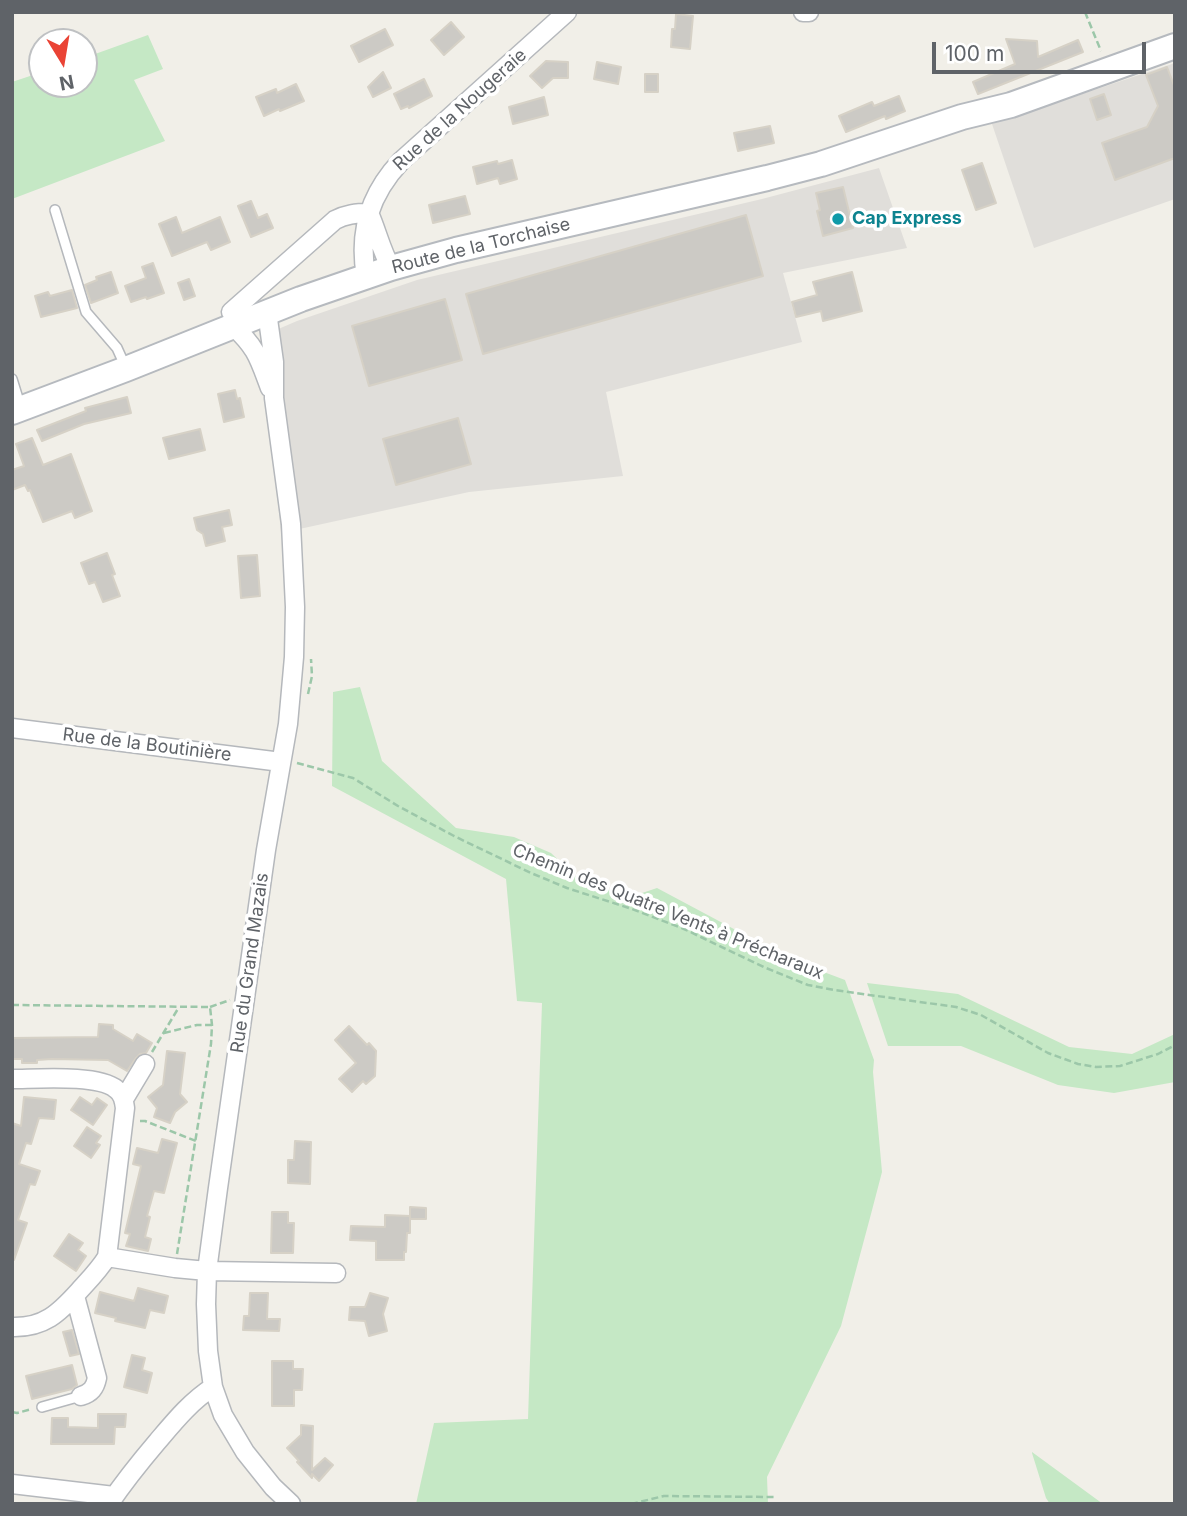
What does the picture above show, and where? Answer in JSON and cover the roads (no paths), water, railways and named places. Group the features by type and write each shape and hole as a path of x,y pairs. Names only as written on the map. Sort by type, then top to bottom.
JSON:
{"main road":[{"name":"Route de la Torchaise","path":"962,117 1009,95 1175,35"},
{"name":"Route de la Torchaise","path":"17,410 127,369 232,319 267,312 366,275 456,250 743,184 857,154 962,117 1011,105 1175,46"}],"street":[{"name":"Rue de la Nougeraie","path":"366,275 364,229 374,199 388,175 567,12"},
{"path":"803,12 809,12"},
{"path":"232,319 335,220 344,215 369,212 391,268"},
{"name":"Rue du Grand Mazais","path":"267,312 274,362 274,398 291,524 295,607 294,657 288,724 251,955 207,1271 206,1304 213,1387 223,1415 245,1452 273,1487 291,1504"},
{"name":"Rue du Grand Mazais","path":"232,319 257,353 274,398"},
{"name":"Rue de la Boutinière","path":"12,729 281,762"},
{"path":"124,1099 145,1064"},
{"path":"12,1079 81,1079 108,1084 118,1090 124,1099 125,1108 107,1257 60,1312 47,1320 12,1327"},
{"path":"107,1257 207,1271 336,1273"},
{"path":"75,1296 97,1378 95,1387 81,1396"},
{"path":"12,1484 111,1500 171,1424 213,1387"}],"lane":[{"path":"55,209 86,312 117,348 127,369"},
{"path":"12,379 17,410"},
{"path":"42,1406 81,1396"}],"place":[{"name":"Cap Express","path":"838,219"}]}
